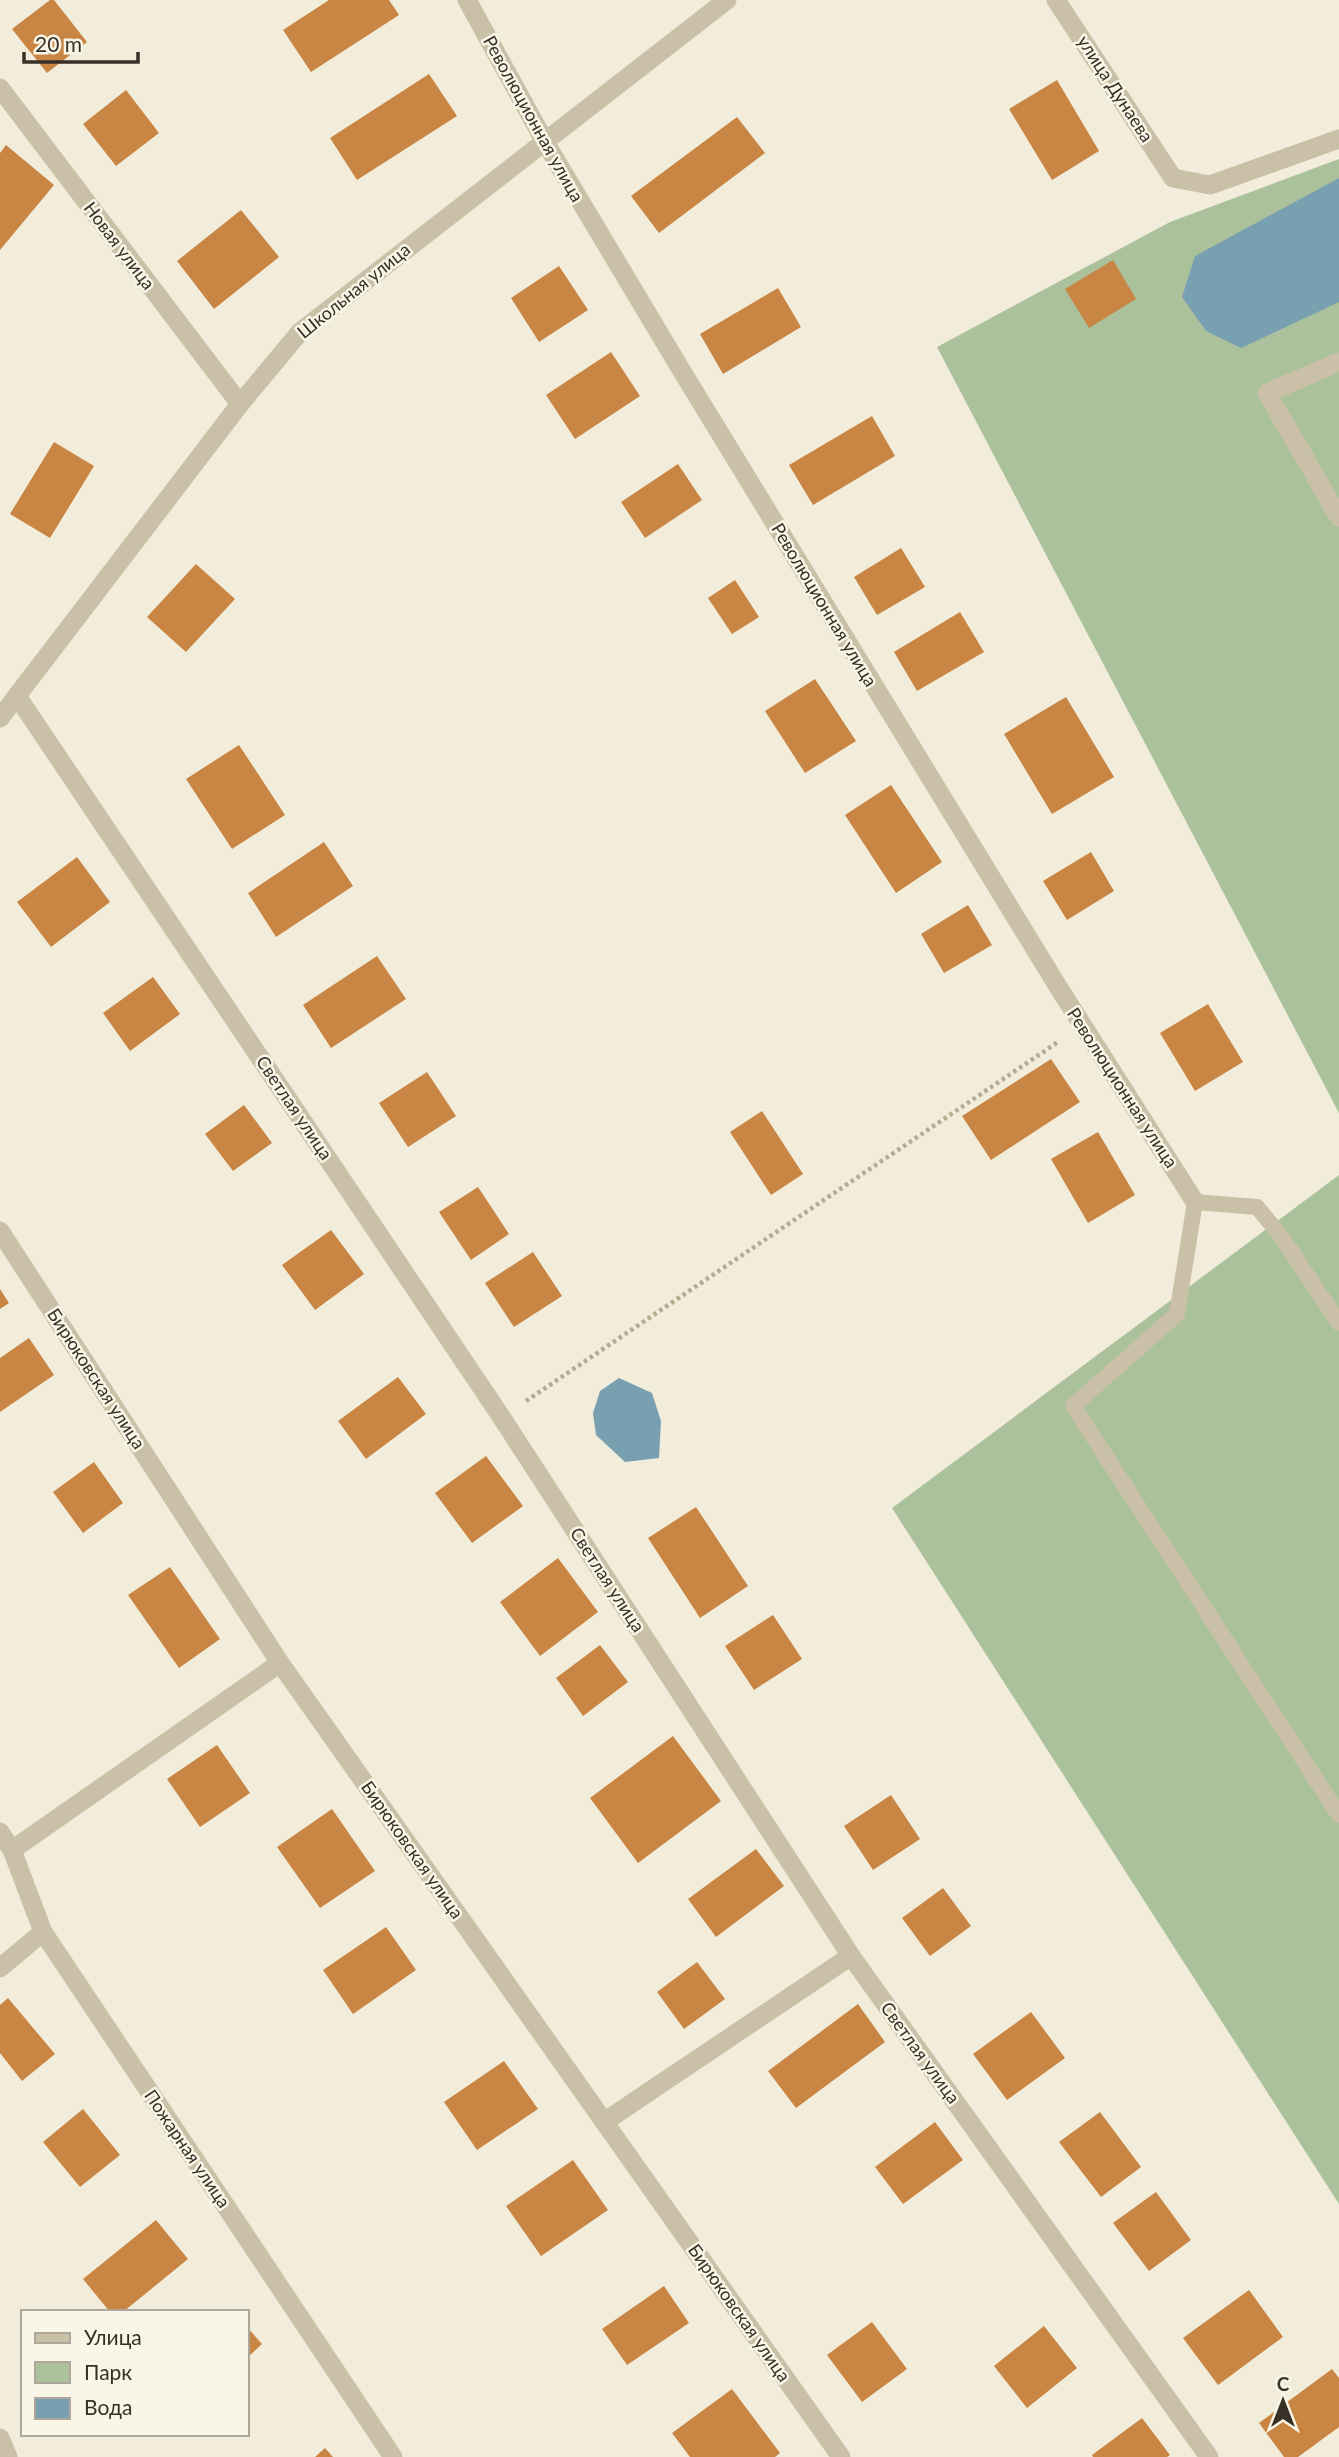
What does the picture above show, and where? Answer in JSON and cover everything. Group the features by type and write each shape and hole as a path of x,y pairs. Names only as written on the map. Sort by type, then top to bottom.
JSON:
{"street":[{"name":"Революционная улица","path":"467,0 545,142 687,380 1082,1026 1195,1202"},
{"name":"Школьная улица","path":"0,718 240,404 300,332 727,0"},
{"name":"улица Дунаева","path":"1056,0 1173,178 1210,185 1339,139"},
{"name":"Новая улица","path":"0,88 240,404"},
{"path":"1339,362 1267,393 1339,517"},
{"name":"Светлая улица","path":"17,696 502,1418 851,1956 1209,2457"},
{"name":"Бирюковская улица","path":"0,1231 280,1663 841,2457"},
{"path":"12,1850 280,1663"},
{"name":"Пожарная улица","path":"0,1832 12,1850 43,1932 393,2457"},
{"path":"0,1968 43,1932"},
{"path":"604,2122 851,1956"},
{"path":"0,2438 8,2457"}],"lane":[{"path":"1339,1323 1281,1236 1257,1207 1195,1202 1177,1314 1073,1406 1339,1815"}],"path":[{"path":"502,1418 1082,1026"}],"green space":[{"path":"1339,159 1339,1113 937,347 1170,222"},
{"path":"1339,1175 1339,2204 892,1508"}],"water":[{"path":"1339,178 1339,302 1241,348 1206,331 1182,297 1195,256"},
{"path":"619,1378 652,1393 661,1421 659,1458 625,1462 596,1435 593,1413 600,1391"}],"building":[{"path":"50,0 54,0 87,42 47,73 12,29"},
{"path":"329,0 389,0 399,15 311,72 283,30"},
{"path":"429,74 457,116 357,180 330,138"},
{"path":"1057,80 1099,151 1052,180 1009,109"},
{"path":"126,90 159,133 116,166 83,124"},
{"path":"737,117 765,153 659,233 631,196"},
{"path":"6,145 54,185 0,250 0,153"},
{"path":"241,210 279,257 214,309 177,261"},
{"path":"1113,260 1136,299 1089,328 1065,289"},
{"path":"559,266 588,310 539,342 511,298"},
{"path":"778,288 801,327 723,374 700,334"},
{"path":"611,352 640,396 575,439 546,395"},
{"path":"872,416 895,456 813,505 789,465"},
{"path":"54,442 94,466 50,538 10,514"},
{"path":"678,464 702,500 645,538 621,502"},
{"path":"901,548 925,587 877,615 854,577"},
{"path":"196,564 235,599 186,652 147,617"},
{"path":"735,580 759,617 732,634 708,598"},
{"path":"960,612 984,652 917,691 894,652"},
{"path":"815,679 856,741 805,773 765,711"},
{"path":"1066,697 1114,777 1052,814 1004,734"},
{"path":"239,745 285,815 232,849 186,779"},
{"path":"891,785 942,862 896,893 845,815"},
{"path":"324,842 353,886 276,937 248,893"},
{"path":"1091,852 1114,891 1067,920 1043,881"},
{"path":"77,857 110,902 51,947 17,902"},
{"path":"968,905 992,945 944,973 921,934"},
{"path":"377,956 406,999 331,1048 303,1005"},
{"path":"153,977 180,1014 130,1051 103,1013"},
{"path":"1208,1004 1243,1062 1195,1091 1160,1033"},
{"path":"1051,1059 1080,1102 991,1160 962,1116"},
{"path":"427,1072 456,1116 408,1147 379,1103"},
{"path":"244,1105 272,1143 233,1171 205,1134"},
{"path":"762,1111 803,1174 771,1195 730,1132"},
{"path":"1098,1132 1135,1195 1088,1223 1051,1159"},
{"path":"478,1187 509,1234 471,1260 439,1212"},
{"path":"331,1230 364,1274 315,1310 282,1265"},
{"path":"533,1252 562,1296 514,1327 485,1283"},
{"path":"0,1289 9,1303 0,1309"},
{"path":"29,1338 54,1375 0,1412 0,1358"},
{"path":"398,1377 426,1414 366,1459 338,1421"},
{"path":"486,1456 523,1506 472,1543 435,1493"},
{"path":"94,1462 123,1503 83,1533 53,1492"},
{"path":"696,1507 748,1586 700,1618 648,1538"},
{"path":"558,1558 598,1612 540,1656 500,1602"},
{"path":"170,1567 220,1639 179,1668 128,1595"},
{"path":"773,1615 802,1659 754,1690 725,1646"},
{"path":"600,1645 628,1682 583,1716 556,1678"},
{"path":"673,1736 721,1801 638,1863 590,1798"},
{"path":"217,1745 250,1793 200,1827 167,1779"},
{"path":"891,1795 920,1839 873,1870 844,1826"},
{"path":"332,1809 375,1871 320,1908 277,1847"},
{"path":"756,1849 784,1886 716,1937 688,1899"},
{"path":"943,1888 971,1926 930,1956 902,1918"},
{"path":"386,1927 416,1970 353,2014 323,1970"},
{"path":"697,1962 725,1999 684,2029 657,1992"},
{"path":"8,1998 55,2054 22,2081 0,2053 0,2005"},
{"path":"858,2004 885,2042 796,2108 768,2071"},
{"path":"1031,2012 1065,2058 1007,2100 973,2054"},
{"path":"504,2061 538,2109 477,2150 444,2102"},
{"path":"83,2109 120,2155 80,2187 43,2142"},
{"path":"1100,2112 1141,2167 1101,2197 1059,2142"},
{"path":"935,2122 963,2160 903,2204 875,2167"},
{"path":"573,2160 608,2210 541,2256 506,2206"},
{"path":"1156,2192 1191,2240 1149,2271 1113,2223"},
{"path":"156,2220 188,2259 125,2310 108,2310 83,2279"},
{"path":"664,2286 689,2323 627,2365 602,2329"},
{"path":"1249,2290 1283,2337 1218,2385 1183,2338"},
{"path":"872,2322 907,2369 862,2402 827,2355"},
{"path":"1044,2326 1077,2368 1027,2408 994,2366"},
{"path":"248,2328 262,2344 248,2357"},
{"path":"1332,2369 1339,2378 1339,2427 1298,2457 1284,2457 1259,2423"},
{"path":"732,2389 780,2453 775,2457 690,2457 672,2433"},
{"path":"1142,2418 1170,2455 1093,2457 1092,2455"},
{"path":"325,2448 333,2457 315,2457"}]}
